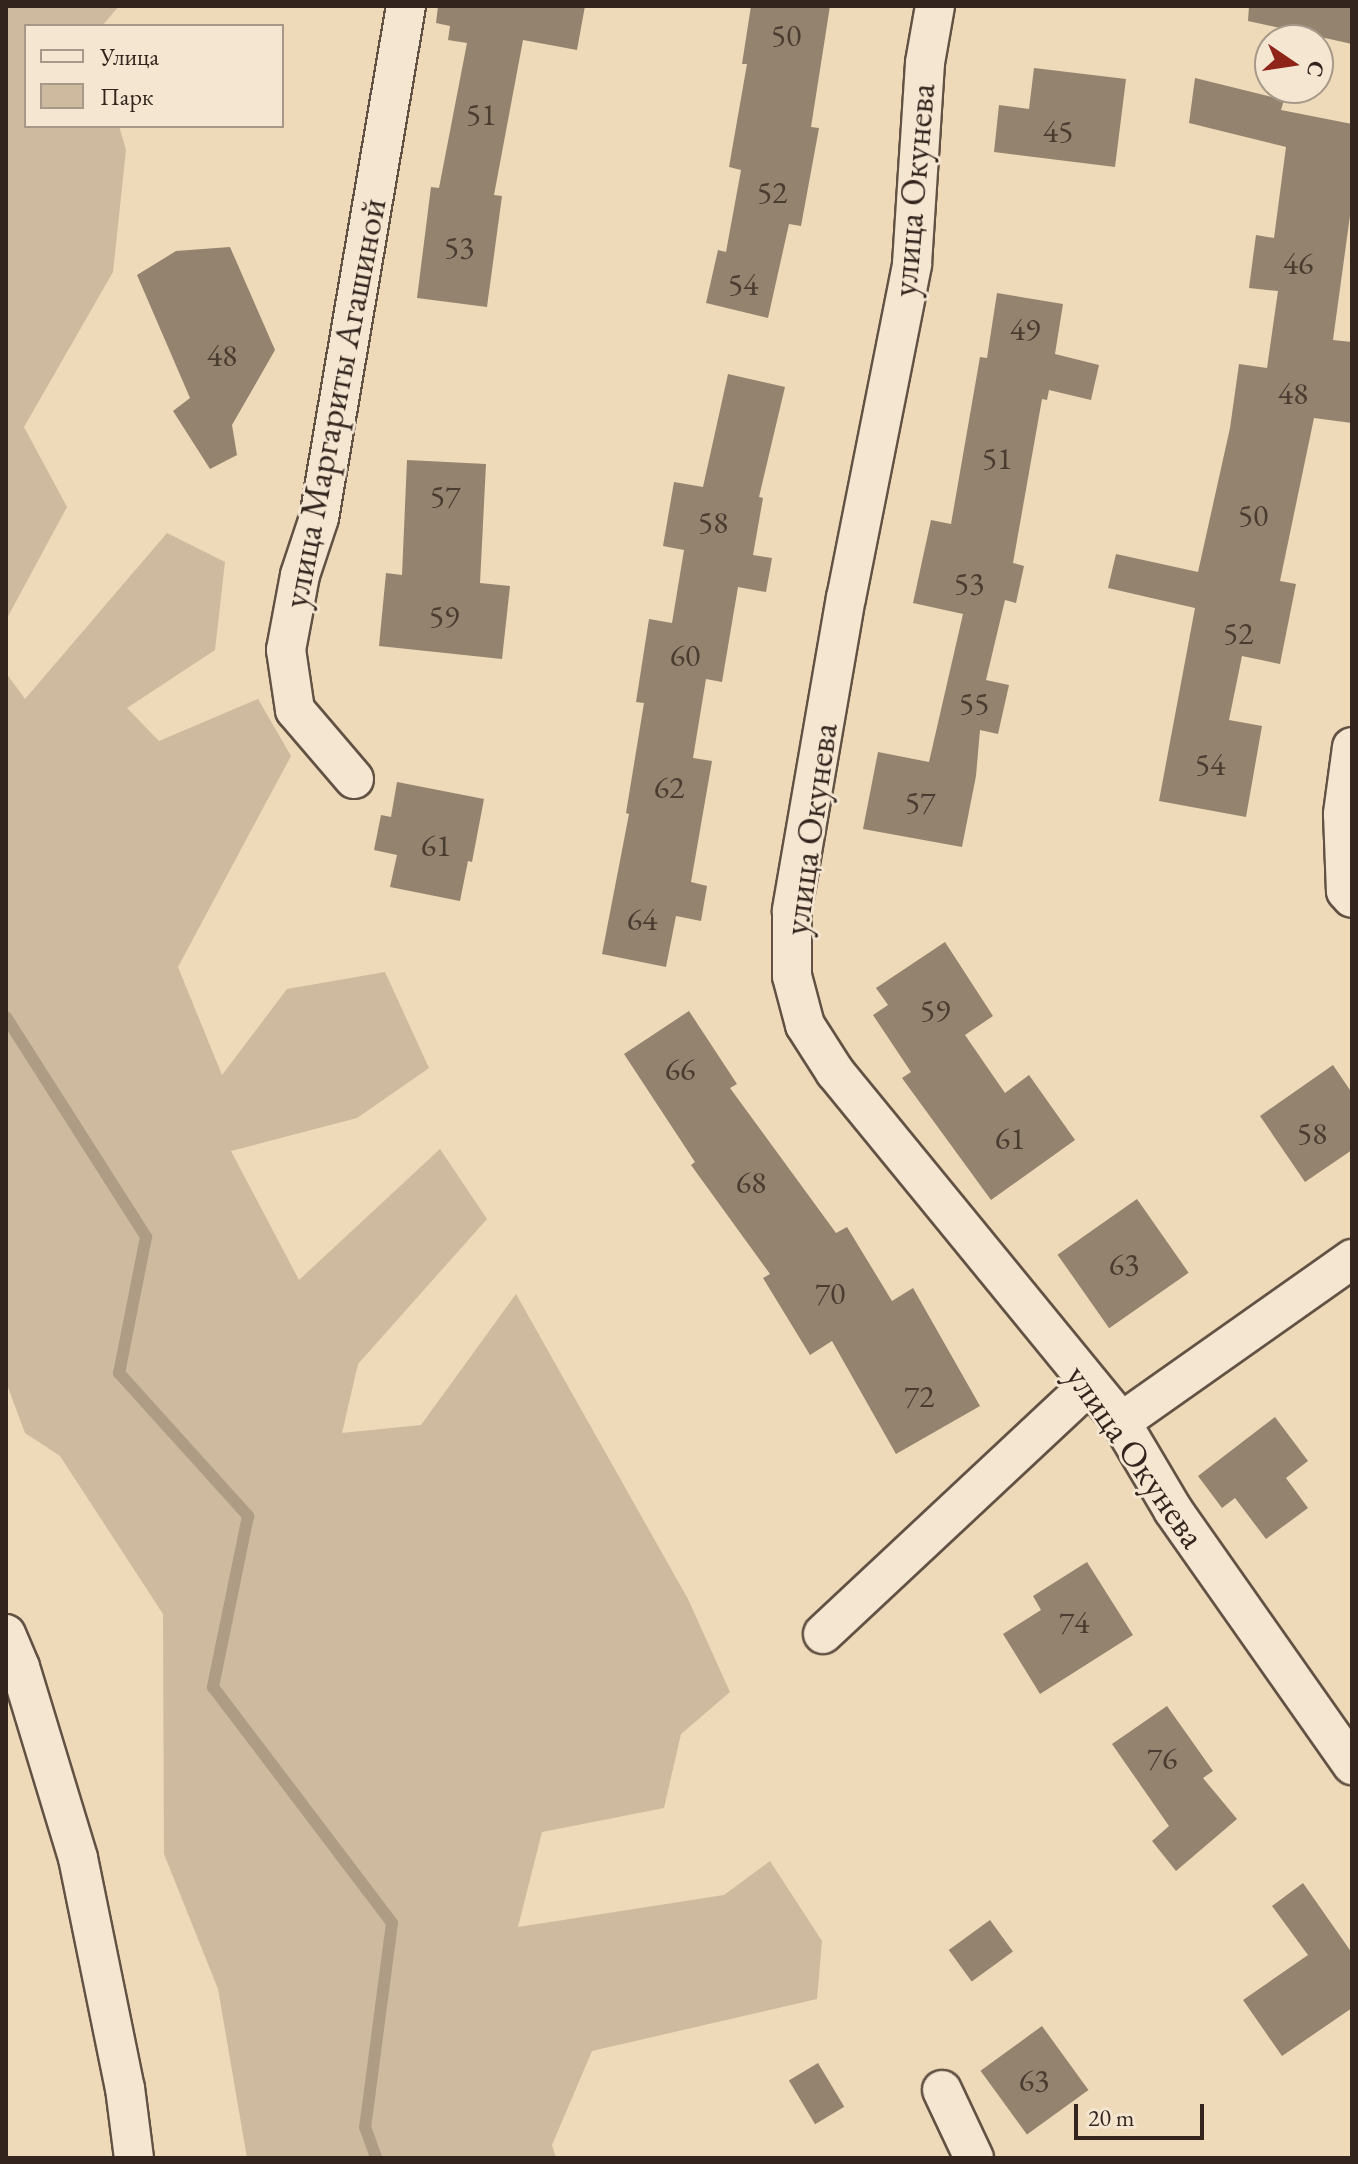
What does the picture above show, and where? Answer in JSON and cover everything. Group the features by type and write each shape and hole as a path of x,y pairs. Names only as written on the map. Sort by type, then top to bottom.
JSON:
{"street":[{"name":"улица Маргариты Агашиной","path":"354,779 295,710 286,650 300,575 319,518 406,6"},
{"name":"улица Окунева","path":"935,6 925,63 912,265 846,597 794,897 792,976 805,1025 835,1072 1121,1422 1173,1510 1352,1765"},
{"path":"1352,747 1343,814 1346,891 1352,898"},
{"path":"1121,1422 1352,1259"},
{"path":"823,1634 1089,1385"},
{"path":"6,1634 20,1667 78,1858 125,2088 134,2158"},
{"path":"942,2090 974,2158"}],"green space":[{"path":"6,6 119,6 104,24 24,24 24,128 120,128 126,150 113,272 24,427 67,507 6,620"},
{"path":"167,533 225,562 215,650 127,708 159,741 258,699 291,756 178,967 222,1075 287,989 385,972 429,1068 357,1118 231,1151 299,1280 440,1149 487,1219 358,1364 342,1433 421,1425 516,1294 688,1599 730,1692 681,1734 664,1808 542,1832 518,1927 724,1895 770,1861 822,1941 817,1999 592,2051 552,2145 556,2158 247,2158 218,1989 164,1854 163,1614 60,1456 25,1433 6,1382 6,673 25,699"}],"building":[{"path":"438,6 585,6 577,50 523,40 494,195 502,196 487,307 417,298 431,187 439,188 467,43 448,40 450,26 436,23"},
{"path":"751,6 830,6 811,127 819,128 801,226 789,224 768,318 706,303 718,250 726,252 741,170 729,167 747,64 742,64"},
{"path":"1249,6 1352,6 1352,44 1334,40 1334,24 1262,24 1248,21"},
{"path":"1034,68 1126,79 1115,167 994,152 999,105 1029,109"},
{"path":"1195,78 1254,93 1254,104 1283,104 1281,110 1352,124 1352,201 1333,340 1352,342 1352,423 1314,418 1280,581 1296,584 1280,664 1242,656 1229,720 1262,726 1246,817 1159,801 1195,608 1108,588 1116,554 1198,572 1230,428 1239,364 1267,368 1278,291 1249,288 1256,235 1274,238 1286,147 1189,123"},
{"path":"230,247 275,350 232,425 237,455 210,469 173,411 190,398 137,275 176,251"},
{"path":"997,293 1063,304 1055,354 1099,365 1091,400 1049,390 1047,400 1042,399 1013,563 1024,566 1016,603 1005,600 986,680 1009,685 998,734 980,730 976,776 962,847 863,829 878,752 929,762 963,614 913,603 931,520 951,524 980,357 987,358"},
{"path":"728,374 785,387 759,497 763,498 753,555 772,558 766,592 738,587 722,682 706,679 693,758 712,761 691,882 707,886 701,921 676,916 666,967 602,954 629,814 626,813 644,703 636,702 649,619 672,623 684,550 663,546 674,482 703,487"},
{"path":"407,460 486,464 480,583 510,586 502,659 379,646 386,573 402,575"},
{"path":"397,782 484,799 472,862 468,861 460,901 390,887 397,855 374,850 381,815 391,817"},
{"path":"945,942 993,1016 965,1035 1005,1093 1029,1075 1075,1140 991,1200 902,1078 911,1072 873,1015 888,1005 876,988"},
{"path":"689,1011 737,1084 730,1088 836,1233 847,1227 892,1301 913,1288 980,1406 896,1454 832,1341 810,1355 763,1278 770,1274 691,1165 695,1162 624,1054"},
{"path":"1333,1065 1352,1093 1352,1150 1305,1182 1260,1116"},
{"path":"1137,1199 1189,1273 1109,1328 1058,1255"},
{"path":"1275,1417 1308,1461 1286,1478 1308,1508 1266,1539 1235,1498 1222,1508 1198,1476"},
{"path":"1087,1562 1133,1635 1040,1694 1003,1634 1041,1610 1033,1596"},
{"path":"1167,1706 1213,1771 1203,1778 1237,1819 1176,1871 1152,1841 1169,1826 1112,1744"},
{"path":"1303,1883 1352,1953 1352,2008 1282,2056 1243,2000 1308,1955 1272,1906"},
{"path":"990,1920 1013,1952 972,1982 949,1950"},
{"path":"1042,2026 1088,2090 1027,2135 981,2071"},
{"path":"818,2063 844,2107 815,2124 789,2081"}],"waterway":[{"path":"6,1017 146,1237 119,1373 248,1516 213,1687 392,1923 365,2127 376,2158"}]}
